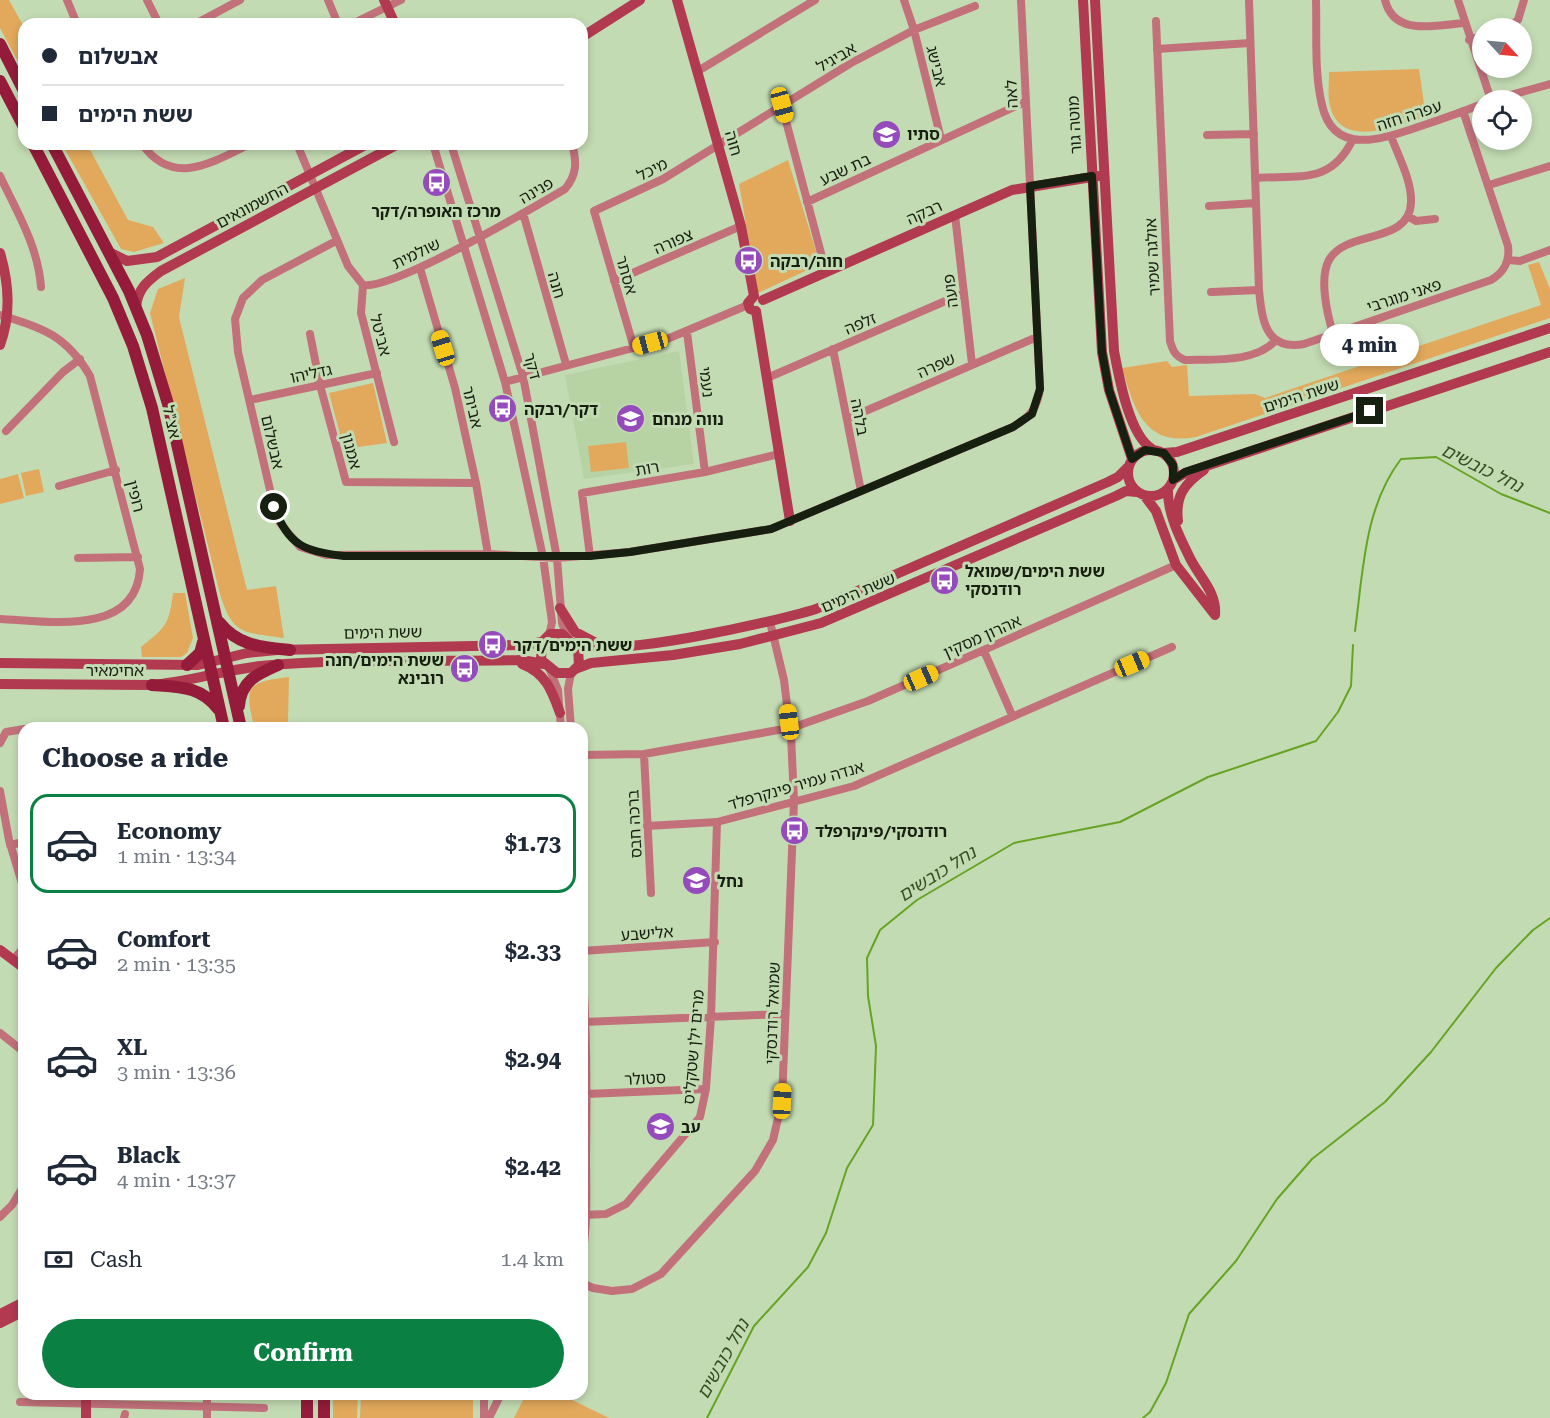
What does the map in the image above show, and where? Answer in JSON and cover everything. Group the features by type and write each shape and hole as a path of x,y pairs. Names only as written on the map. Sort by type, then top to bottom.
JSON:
{"main road":[{"path":"588,33 640,0"},
{"name":"חוה","path":"677,0 741,226 790,521"},
{"name":"מוטה גור","path":"1083,0 1102,352 1109,390 1130,463"},
{"name":"מוטה גור","path":"1095,0 1114,351 1121,386 1136,427 1146,445 1152,450"},
{"path":"385,4 392,18"},
{"path":"0,44 18,79"},
{"path":"0,81 18,116"},
{"name":"אצ\"ל","path":"36,150 110,290 133,346 152,408 223,722"},
{"name":"אצ\"ל","path":"55,150 136,308 168,404 240,722"},
{"name":"החשמונאים","path":"109,252 127,261 157,257 356,150"},
{"name":"החשמונאים","path":"136,308 137,294 143,285 161,272 387,150"},
{"name":"רבקה","path":"755,303 1012,190 1092,176 1104,176"},
{"path":"0,253 7,278 0,345"},
{"name":"ששת הימים","path":"1164,453 1188,448 1550,328"},
{"path":"1140,494 1157,496 1185,472 1550,352"},
{"path":"1136,427 1156,443 1188,448"},
{"path":"1145,450 1152,450 1164,453 1173,465 1168,507 1192,560 1213,594 1216,603 1215,615 1176,565 1156,511 1129,481 1130,463 1145,450"},
{"name":"ששת הימים","path":"570,640 581,647 671,640 770,622 816,609 1108,482 1118,477 1130,463"},
{"path":"1180,533 1177,510 1180,492 1186,483 1211,464"},
{"name":"ששת הימים","path":"573,671 591,663 673,655 774,637 837,617 1126,491 1140,494"},
{"path":"560,608 581,637 604,646"},
{"path":"217,620 232,636 246,644 290,650"},
{"path":"187,665 200,653 202,631"},
{"path":"556,633 570,640 580,659 573,671 557,674 547,666 539,653 545,639 556,633"},
{"name":"ששת הימים","path":"226,658 259,651 523,645 545,639"},
{"name":"אחימאיר","path":"0,663 187,665 209,663 226,658"},
{"path":"501,661 520,664 542,674 560,713"},
{"name":"ששת הימים","path":"229,672 278,665 501,661 547,666"},
{"path":"240,722 240,698 247,682 278,665"},
{"name":"אחימאיר","path":"0,684 152,685 229,672"},
{"path":"152,685 193,688 211,699 220,711"},
{"path":"0,951 18,964"},
{"path":"0,1314 18,1305"},
{"path":"0,1323 18,1314"},
{"path":"86,1400 86,1418"},
{"path":"307,1400 307,1418"},
{"path":"324,1400 324,1418"}],"street":[{"path":"67,0 74,18"},
{"path":"147,0 156,18"},
{"path":"206,18 240,0"},
{"path":"328,0 336,18"},
{"path":"362,18 385,4 401,0"},
{"path":"698,71 815,0"},
{"name":"אבישג","path":"904,0 914,30 941,139"},
{"name":"לאה","path":"861,491 1024,420 1038,404 1040,389 1021,0"},
{"path":"1249,0 1259,290 1266,328 1276,340"},
{"path":"1255,178 1328,171 1338,164 1353,139 1333,128 1322,108 1316,0"},
{"path":"1384,0 1388,12 1396,19 1414,27 1464,23"},
{"path":"1458,0 1469,40 1488,90"},
{"path":"1519,18 1524,0"},
{"name":"אביגיל","path":"720,146 850,63 914,30 975,6"},
{"name":"אולגה שמיר","path":"1156,21 1170,341 1173,351 1177,357 1185,360 1254,355 1268,349 1276,340"},
{"path":"1156,49 1250,43"},
{"path":"1528,90 1550,84"},
{"name":"בת שבע","path":"807,202 1025,102"},
{"path":"782,105 826,272"},
{"name":"עפרה חזה","path":"1353,139 1376,141 1472,108"},
{"path":"1463,111 1508,246 1508,260 1520,261 1550,250"},
{"path":"1208,135 1254,134"},
{"path":"1333,333 1324,275 1330,257 1348,245 1394,230 1408,216 1412,204 1411,193 1390,136"},
{"name":"מיכל","path":"594,211 663,180 720,146"},
{"path":"149,150 164,163 190,168 205,165 237,150"},
{"path":"300,150 336,241 352,273 363,285"},
{"name":"דקר","path":"435,150 505,382 543,557 552,622 545,639"},
{"name":"דקר","path":"454,150 478,237 523,376 557,558 562,623 570,640"},
{"name":"פנינה","path":"478,237 565,189 571,182 576,157 574,150"},
{"path":"1489,185 1550,166"},
{"path":"0,176 33,245 40,268 41,287"},
{"path":"1209,206 1256,203"},
{"name":"אסתר","path":"594,211 634,348"},
{"name":"חנה","path":"523,213 566,364"},
{"name":"פועה","path":"955,215 972,364"},
{"path":"1408,216 1416,221 1435,219"},
{"name":"צפורה","path":"614,280 741,226"},
{"name":"שולמית","path":"363,285 378,286 420,268 478,237"},
{"name":"אבשלום","path":"336,241 262,280 243,298 235,319 235,331 277,515 280,523 300,547 314,552 344,556 488,554 557,558 590,556 630,552 771,529 861,491"},
{"name":"פאני מוגרבי","path":"1276,340 1294,346 1491,280 1504,268 1508,260"},
{"name":"אביתר","path":"420,268 455,388 476,483 488,554"},
{"name":"אביטל","path":"363,285 361,313 394,442"},
{"path":"1210,292 1259,290"},
{"name":"זלפה","path":"767,378 964,293"},
{"name":"רבקה","path":"505,382 687,332 755,303"},
{"name":"רופין","path":"0,619 88,620 114,613 124,608 136,590 140,569 96,394 80,359 68,345 48,330 3,316"},
{"name":"נעמי","path":"687,332 705,472"},
{"name":"אמנון","path":"310,334 320,385 346,482 476,483"},
{"name":"שפרה","path":"847,419 1037,337"},
{"name":"בלהה","path":"833,349 861,491"},
{"path":"6,431 63,372 80,359"},
{"name":"גדליהו","path":"250,400 377,373"},
{"name":"רות","path":"590,556 582,493 705,472 779,454"},
{"path":"59,486 116,470"},
{"path":"78,558 138,556"},
{"name":"אהרון מסקין","path":"797,726 868,701 1176,565"},
{"path":"588,755 644,754 784,729 789,722 784,680 770,622"},
{"name":"אנדה עמיר פינקרפלד","path":"648,826 717,822 854,786 1172,647"},
{"path":"984,651 1012,715"},
{"path":"547,666 558,690 561,722"},
{"path":"571,722 568,689 573,671"},
{"path":"784,729 791,735 796,732 797,726 789,722"},
{"path":"0,743 6,732 18,730"},
{"name":"שמואל רודנסקי","path":"588,1286 612,1291 632,1289 662,1274 755,1171 773,1140 779,1121 785,1014 794,801 791,735"},
{"name":"ברכה חבס","path":"644,754 651,893"},
{"path":"0,791 10,845 18,871"},
{"name":"מרים ילן שטקליס","path":"588,1215 615,1212 626,1204 694,1126 703,1107 715,942 717,822"},
{"path":"10,845 18,843"},
{"name":"אלישבע","path":"588,951 715,942"},
{"path":"13,960 18,954"},
{"path":"588,1022 785,1014"},
{"path":"0,1033 18,1047"},
{"name":"סטולר","path":"588,1094 706,1089"},
{"path":"0,1217 18,1193"},
{"path":"20,1402 53,1400"},
{"path":"116,1400 264,1408"},
{"path":"207,1400 207,1418"},
{"path":"485,1400 487,1418"},
{"path":"487,1418 498,1400"}],"shaded area":[{"path":"0,0 9,0 19,18 18,62 0,28"},
{"path":"1419,69 1426,117 1369,132 1355,131 1343,126 1334,117 1329,101 1329,72"},
{"path":"65,150 90,150 128,220 153,227 164,243 134,252 121,249"},
{"path":"788,160 820,264 758,293 739,184"},
{"path":"1539,262 1550,289 1550,318 1196,437 1178,439 1164,436 1153,430 1137,410 1122,368 1167,361 1172,367 1187,365 1189,396 1255,394 1265,398 1541,305 1528,265"},
{"path":"185,278 179,317 247,590 276,586 284,638 242,630 230,618 220,594 150,313 158,289"},
{"name":"נווה מנחם","path":"679,351 694,464 584,479 565,375"},
{"path":"373,383 387,443 344,449 329,393"},
{"path":"626,442 629,468 591,472 588,446"},
{"path":"39,469 44,492 26,496 21,473"},
{"path":"18,474 24,498 0,504 0,479"},
{"path":"173,593 185,593 193,638 187,653 181,657 142,657 141,647 161,630 168,619"},
{"path":"289,677 288,722 253,722 249,703 252,689 256,684"},
{"path":"333,1400 358,1400 357,1418 333,1418"},
{"path":"361,1400 473,1400 473,1418 360,1418"},
{"path":"523,1400 572,1400 609,1418 514,1418"}],"waterway":[{"name":"נחל כובשים","path":"1355,631 1363,564 1372,519 1379,498 1401,459 1436,457 1501,494 1550,513"},
{"name":"נחל כובשים","path":"707,1418 754,1326 808,1267 826,1233 847,1168 873,1125 876,1046 868,996 867,958 880,930 917,900 1014,843 1120,822 1208,777 1316,741 1338,712 1351,686 1353,645"},
{"path":"1143,1418 1150,1412 1166,1383 1189,1314 1236,1261 1277,1199 1312,1159 1385,1102 1431,1052 1496,968 1533,930 1550,918"}],"place":[{"name":"סתיו","path":"886,134"},
{"name":"מרכז האופרה/דקר","path":"436,183"},
{"name":"חוה/רבקה","path":"749,261"},
{"name":"דקר/רבקה","path":"503,409"},
{"name":"נווה מנחם","path":"631,419"},
{"name":"ששת הימים/שמואל רודנסקי","path":"944,580"},
{"name":"ששת הימים/דקר","path":"492,645"},
{"name":"ששת הימים/חנה רובינא","path":"465,669"},
{"name":"רודנסקי/פינקרפלד","path":"794,831"},
{"name":"נחל","path":"696,881"},
{"name":"עב","path":"660,1127"}],"route":[{"path":"274,507 280,523 300,547 326,555 344,556 488,554 557,558 590,556 630,552 771,529 1013,427 1032,414 1038,404 1040,389 1030,186 1092,176 1102,352 1109,390 1131,450 1132,459 1145,450 1164,453 1173,465 1173,480 1185,472 1370,411"}]}
